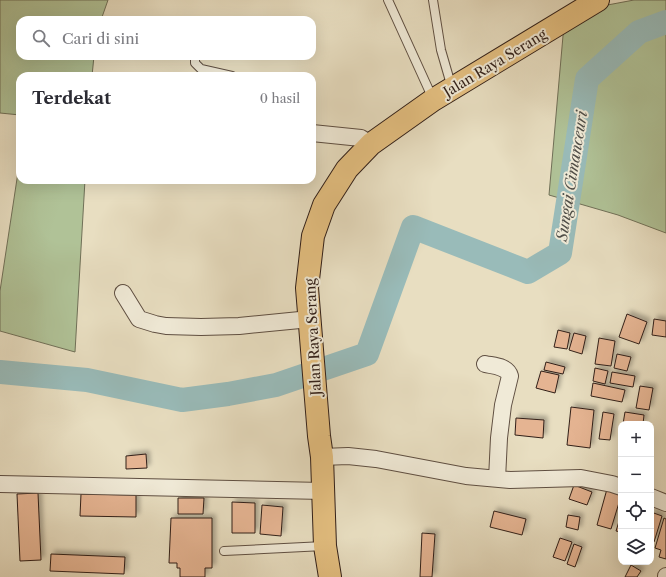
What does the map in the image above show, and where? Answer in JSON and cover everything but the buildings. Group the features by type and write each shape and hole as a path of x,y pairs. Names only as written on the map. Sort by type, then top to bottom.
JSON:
{"highway":[{"name":"Jalan Raya Serang","path":"330,577 325,546 322,457 307,288 312,236 324,205 347,169 371,144 433,100 598,0"}],"street":[{"path":"316,132 361,138 371,144"},
{"path":"123,293 140,319 166,326 201,327 310,324"},
{"path":"485,364 504,368 509,372 510,376 503,405 499,438 497,479"},
{"path":"322,457 348,456 376,459 466,476 510,480 581,478 618,486"},
{"path":"0,484 323,491"}],"lane":[{"path":"388,0 433,100"},
{"path":"433,0 441,50 452,88"},
{"path":"195,60 195,63 201,69 214,72"},
{"path":"224,551 325,546"}],"green space":[{"path":"0,0 108,0 102,16 16,16 16,60 94,60 92,72 16,72 16,115 0,113"},
{"path":"634,0 666,0 666,233 618,215 549,195 565,13"},
{"path":"16,184 85,184 75,352 0,331 0,291"}],"waterway":[{"name":"Sungai Cimanceuri","path":"0,372 87,380 182,400 228,394 276,385 367,354 413,227 528,272 560,253 587,79 639,32 666,22"}]}
